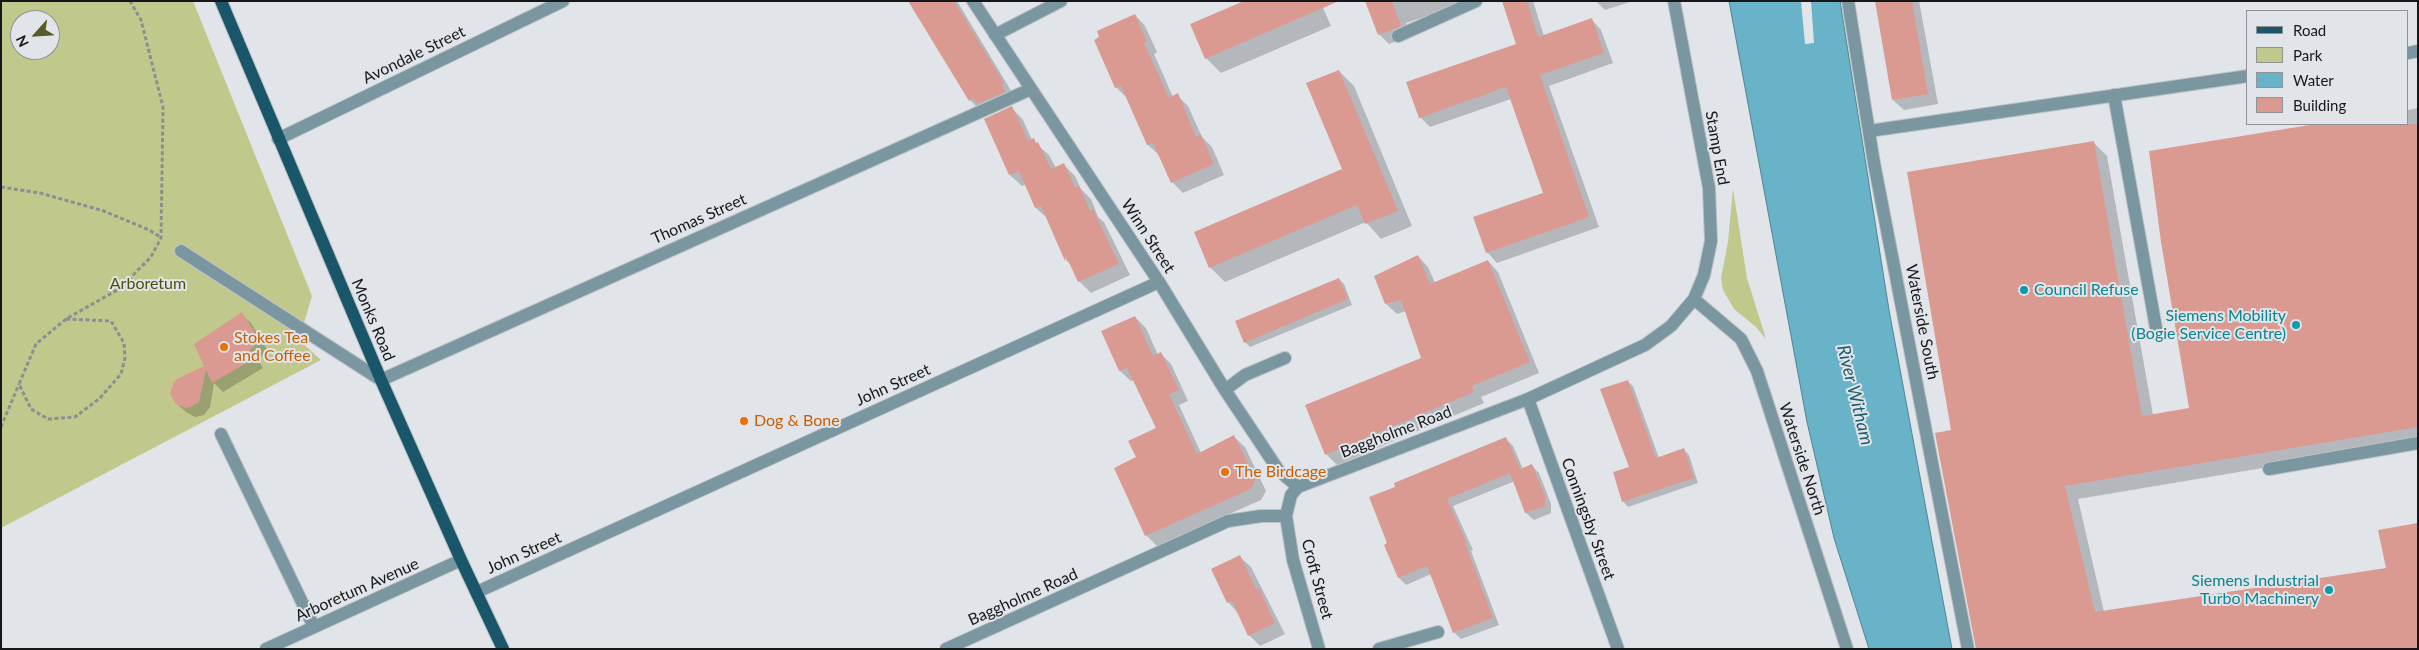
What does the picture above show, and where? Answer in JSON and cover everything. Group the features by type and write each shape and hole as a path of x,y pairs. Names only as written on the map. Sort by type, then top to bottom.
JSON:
{"main road":[{"name":"Monks Road","path":"221,1 381,380 461,560 504,649"}],"street":[{"name":"Avondale Street","path":"278,138 563,1"},
{"name":"Winn Street","path":"973,1 1159,282 1225,390 1279,471 1298,487"},
{"path":"994,35 1061,1"},
{"path":"1398,36 1476,1"},
{"name":"Stamp End","path":"1674,1 1709,188 1711,241 1704,275 1694,299"},
{"name":"Waterside South","path":"1848,1 1869,131 1968,649"},
{"path":"1869,131 2246,76"},
{"name":"Thomas Street","path":"381,380 1031,89"},
{"path":"2114,95 2156,328"},
{"path":"182,251 381,380"},
{"name":"John Street","path":"477,592 1159,282"},
{"name":"Baggholme Road","path":"1298,487 1528,399 1645,345 1671,326 1694,299"},
{"name":"Waterside North","path":"1694,299 1740,339 1757,371 1846,649"},
{"path":"1225,390 1245,375 1285,358"},
{"name":"Conningsby Street","path":"1528,399 1618,649"},
{"path":"221,434 314,627"},
{"path":"2269,469 2418,443"},
{"path":"1286,516 1291,495 1298,487"},
{"name":"Baggholme Road","path":"946,649 1228,521 1261,516 1286,516"},
{"name":"Croft Street","path":"1286,516 1293,560 1319,649"},
{"name":"Arboretum Avenue","path":"266,649 461,560"},
{"path":"1379,649 1438,632"}],"path":[{"path":"1,426 36,344 66,319 119,289 151,257 161,238 164,107 141,20 130,1"},
{"path":"1,187 40,193 104,211 149,230 182,251"},
{"path":"19,384 31,409 48,419 75,417 99,399 121,374 125,358 124,343 111,322 66,319"}],"green space":[{"name":"Arboretum","path":"1,1 193,1 312,296 299,340 321,360 1,528"},
{"path":"1733,189 1747,278 1766,339 1756,327 1734,309 1723,290 1721,278 1728,242"}],"water":[{"name":"River Witham","path":"1729,1 1840,1 1889,310 1952,649 1869,649 1834,538 1807,422"}],"pier":[{"path":"1801,1 1811,1 1814,43 1805,44"}],"building":[{"path":"908,1 954,1 1004,83 1002,84 1005,92 977,104 974,98 969,101"},
{"path":"1244,1 1339,1 1205,59 1190,24"},
{"path":"1365,1 1392,1 1401,26 1378,35"},
{"path":"1502,1 1527,1 1538,37 1592,18 1604,53 1540,75 1589,217 1486,253 1473,217 1543,193 1506,87 1419,118 1406,82 1516,44"},
{"path":"1875,1 1912,1 1928,94 1892,100"},
{"path":"1135,14 1147,42 1144,43 1169,98 1178,93 1196,137 1201,135 1214,164 1171,183 1153,143 1147,145 1121,86 1115,88 1094,40 1099,37 1097,31"},
{"path":"1339,70 1398,211 1365,224 1357,205 1209,268 1194,232 1342,169 1306,83"},
{"path":"1012,106 1028,141 1034,138 1036,143 1038,142 1051,169 1064,163 1075,188 1079,186 1090,211 1093,209 1119,264 1078,282 1065,254 1065,261 1041,206 1035,208 1019,171 1009,175 984,119"},
{"path":"2418,124 2418,427 2065,486 2095,612 2386,568 2378,530 2418,523 2418,649 1976,649 1935,433 1951,430 1907,172 2094,141 2142,416 2189,408 2161,242 2149,151 2310,125"},
{"path":"1418,255 1430,284 1488,260 1530,362 1472,386 1474,392 1325,455 1305,405 1421,358 1401,300 1385,304 1374,276"},
{"path":"1339,278 1348,299 1244,343 1235,321"},
{"name":"Stokes Tea and Coffee","path":"242,312 260,341 250,350 255,358 212,383 206,370 199,402 185,408 175,403 170,394 173,383 177,379 204,366 194,344"},
{"path":"1135,316 1153,356 1161,352 1179,390 1169,394 1197,454 1234,435 1256,479 1251,489 1145,536 1114,468 1136,457 1128,441 1156,428 1127,368 1119,371 1101,331"},
{"path":"1628,380 1656,458 1684,448 1694,478 1622,502 1613,472 1629,467 1600,389"},
{"path":"1506,437 1520,469 1532,464 1545,496 1545,506 1525,513 1510,473 1447,499 1467,543 1465,543 1493,618 1453,633 1427,566 1398,578 1384,545 1387,543 1369,497 1395,487 1394,483"},
{"path":"1240,555 1256,589 1259,588 1275,623 1248,636 1232,601 1227,603 1211,569"}],"place":[{"name":"Council Refuse","path":"2024,290"},
{"name":"Siemens Mobility (Bogie Service Centre)","path":"2296,325"},
{"name":"Stokes Tea and Coffee","path":"224,347"},
{"name":"Dog & Bone","path":"744,421"},
{"name":"The Birdcage","path":"1225,472"},
{"name":"Siemens Industrial Turbo Machinery","path":"2329,590"}]}
